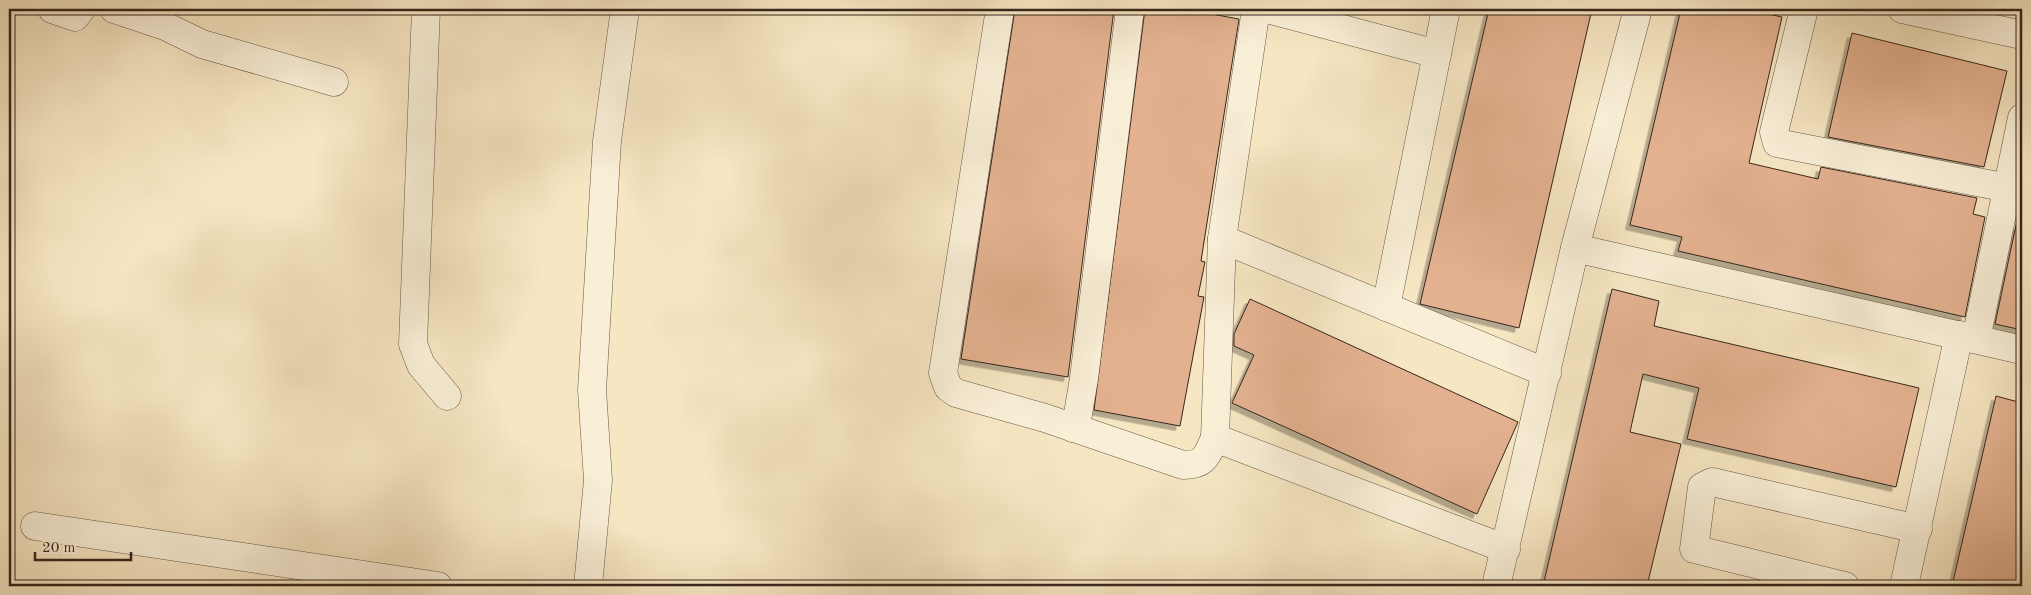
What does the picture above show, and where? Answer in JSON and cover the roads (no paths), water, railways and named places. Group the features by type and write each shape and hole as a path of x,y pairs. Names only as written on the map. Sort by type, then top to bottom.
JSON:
{"street":[{"path":"52,9 75,17 81,9"},
{"path":"114,9 165,26 202,44 334,82"},
{"path":"426,9 413,344 421,365 447,396"},
{"path":"588,586 598,480 592,390 607,141 625,9"},
{"path":"1000,9 943,373 944,381 956,393 1073,428 1183,466 1196,465 1205,459 1215,438 1222,239 1256,9"},
{"path":"1073,428 1078,414 1084,378 1130,9"},
{"path":"1267,9 1437,54"},
{"path":"1386,307 1446,9"},
{"path":"1496,586 1576,248 1638,9"},
{"path":"1804,9 1774,132 1778,143 2008,188"},
{"path":"1902,9 2022,35"},
{"path":"1904,586 1967,337 2008,188 2022,118"},
{"path":"1222,239 1547,373"},
{"path":"1576,248 2022,350"},
{"path":"1215,438 1506,549"},
{"path":"1845,586 1694,549 1702,487 1712,482 1918,529"},
{"path":"35,526 438,586"}]}
